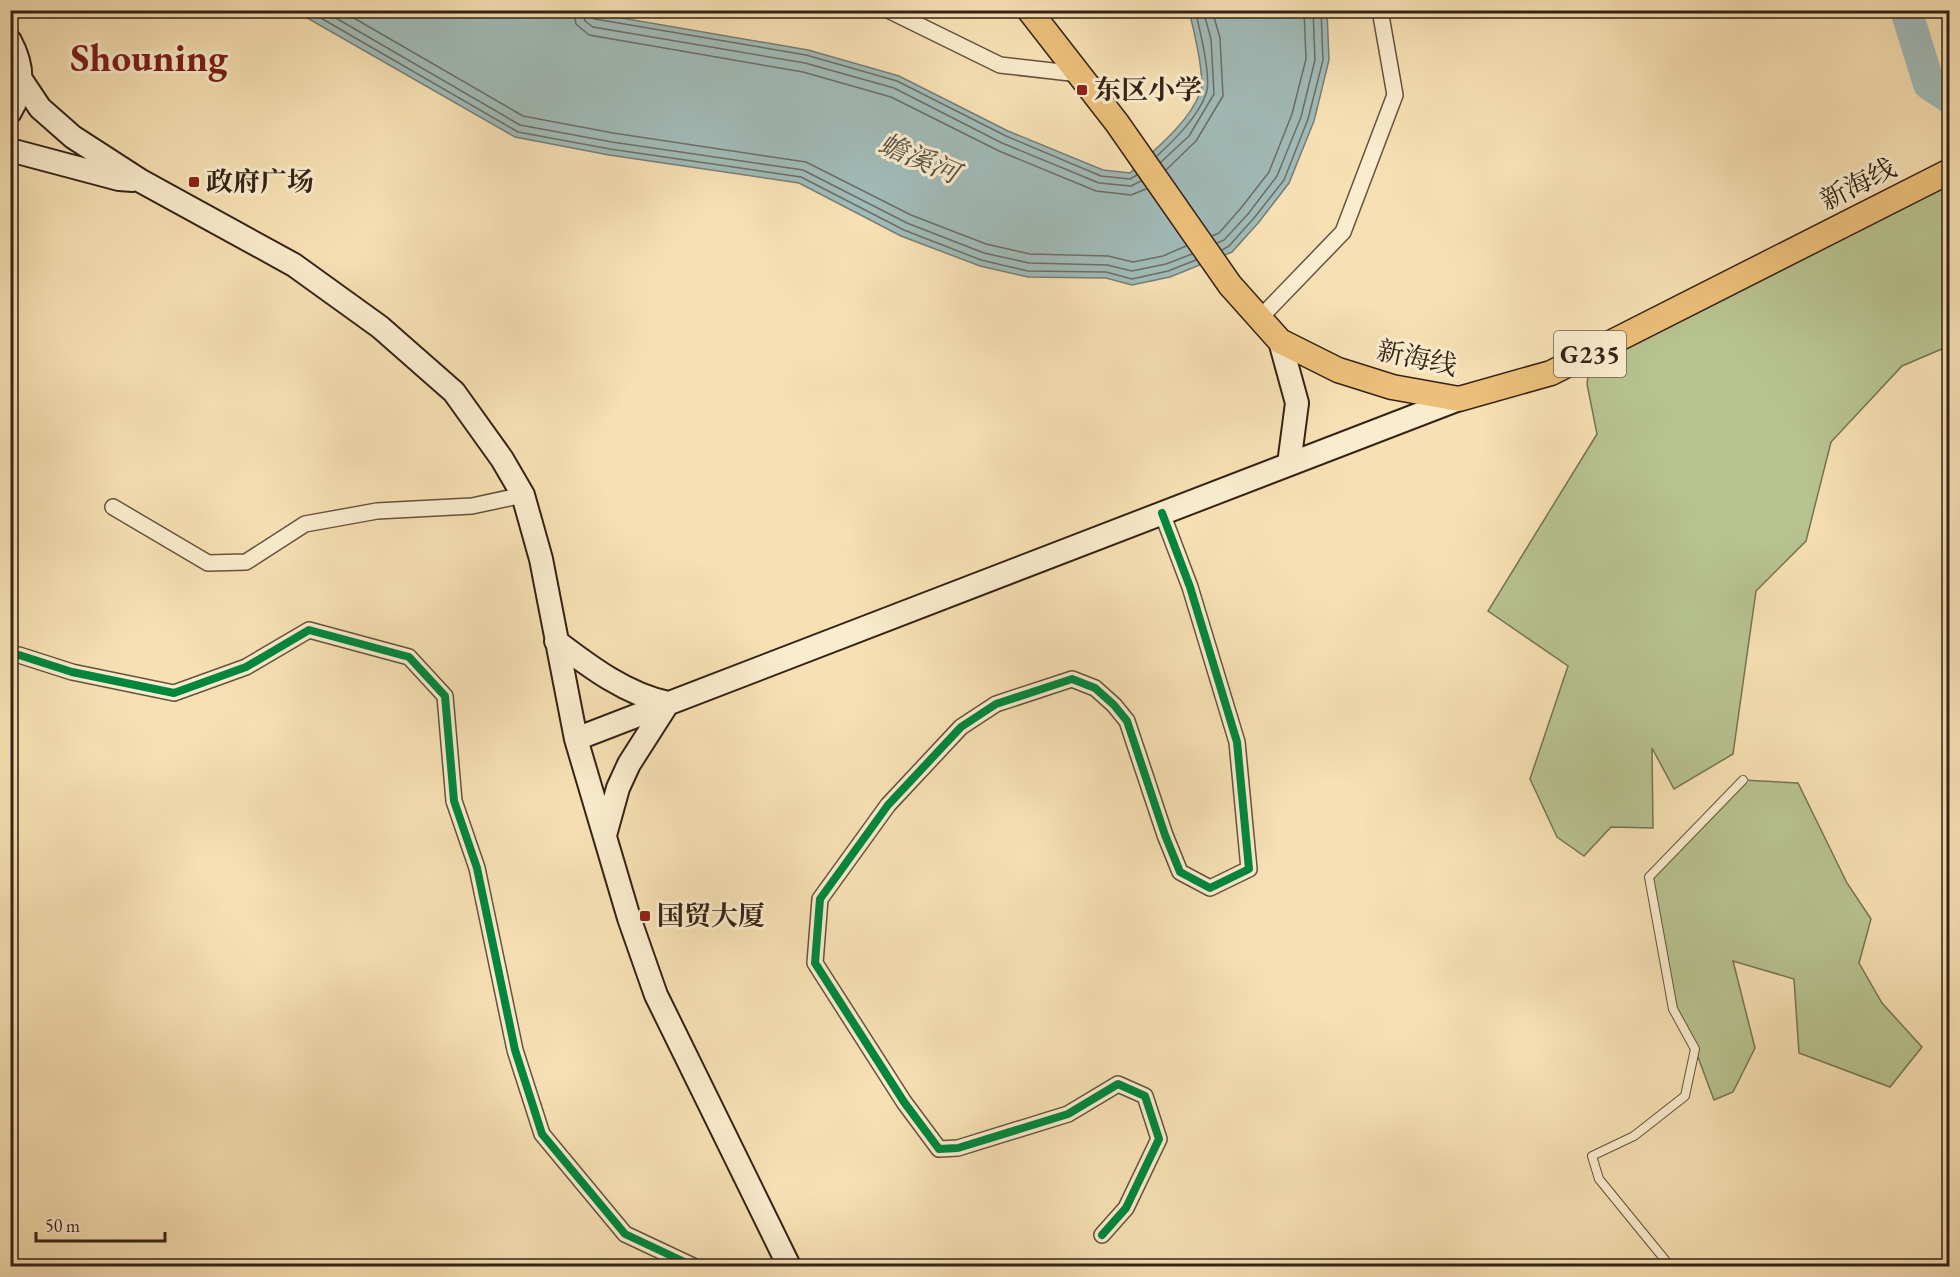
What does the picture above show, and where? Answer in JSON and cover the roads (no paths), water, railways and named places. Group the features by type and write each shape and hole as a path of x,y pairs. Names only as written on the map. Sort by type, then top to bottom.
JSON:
{"main road":[{"name":"新海线","path":"1029,10 1117,123 1230,285 1280,341 1338,370 1392,387 1460,399 1551,373 1950,171"},
{"path":"10,112 17,101 22,81 20,60 11,40"},
{"path":"22,81 40,108 74,137 141,181 294,265 380,327 454,392 502,459 523,495 541,559 576,739 629,918 656,995 789,1266"},
{"path":"10,150 119,179 141,181"},
{"path":"1280,341 1297,403 1289,464"},
{"path":"576,739 1460,399"},
{"path":"556,641 592,668 646,698 668,703"},
{"path":"604,835 618,788 629,764 668,703"}],"street":[{"path":"888,10 1000,65 1079,74"},
{"path":"1260,318 1344,232 1395,95 1380,10"},
{"path":"113,507 208,563 246,562 304,524 377,511 472,506 523,495"},
{"path":"1102,1235 1126,1208 1159,1139 1145,1096 1118,1083 1068,1114 958,1148 939,1149 904,1102 815,963 820,899 888,805 961,727 996,704 1072,679 1095,688 1114,705 1127,721 1165,835 1180,872 1210,888 1249,869 1237,742 1190,587 1162,513"},
{"path":"10,657 19,655 72,672 174,693 246,667 309,630 409,657 445,696 454,801 477,868 515,1050 542,1134 625,1234 693,1266"}],"lane":[{"path":"1670,1266 1599,1179 1592,1156 1634,1136 1684,1096 1695,1049 1674,1009 1649,877 1743,780"}],"water":[{"path":"295,11 581,11 808,50 899,76 1008,131 1103,170 1130,173 1179,126 1200,93 1200,65 1189,11 1327,11 1329,60 1314,121 1289,183 1259,222 1232,252 1170,277 1132,285 1106,278 1028,277 980,266 901,236 799,183 609,155 515,137"}],"waterway":[{"name":"蟾溪河","path":"1906,10 1929,84 1950,98"}],"place":[{"name":"东区小学","path":"1082,90"},
{"name":"政府广场","path":"194,182"},
{"name":"国贸大厦","path":"645,916"}],"district":[{"name":"Shouning","path":"149,57"}]}
